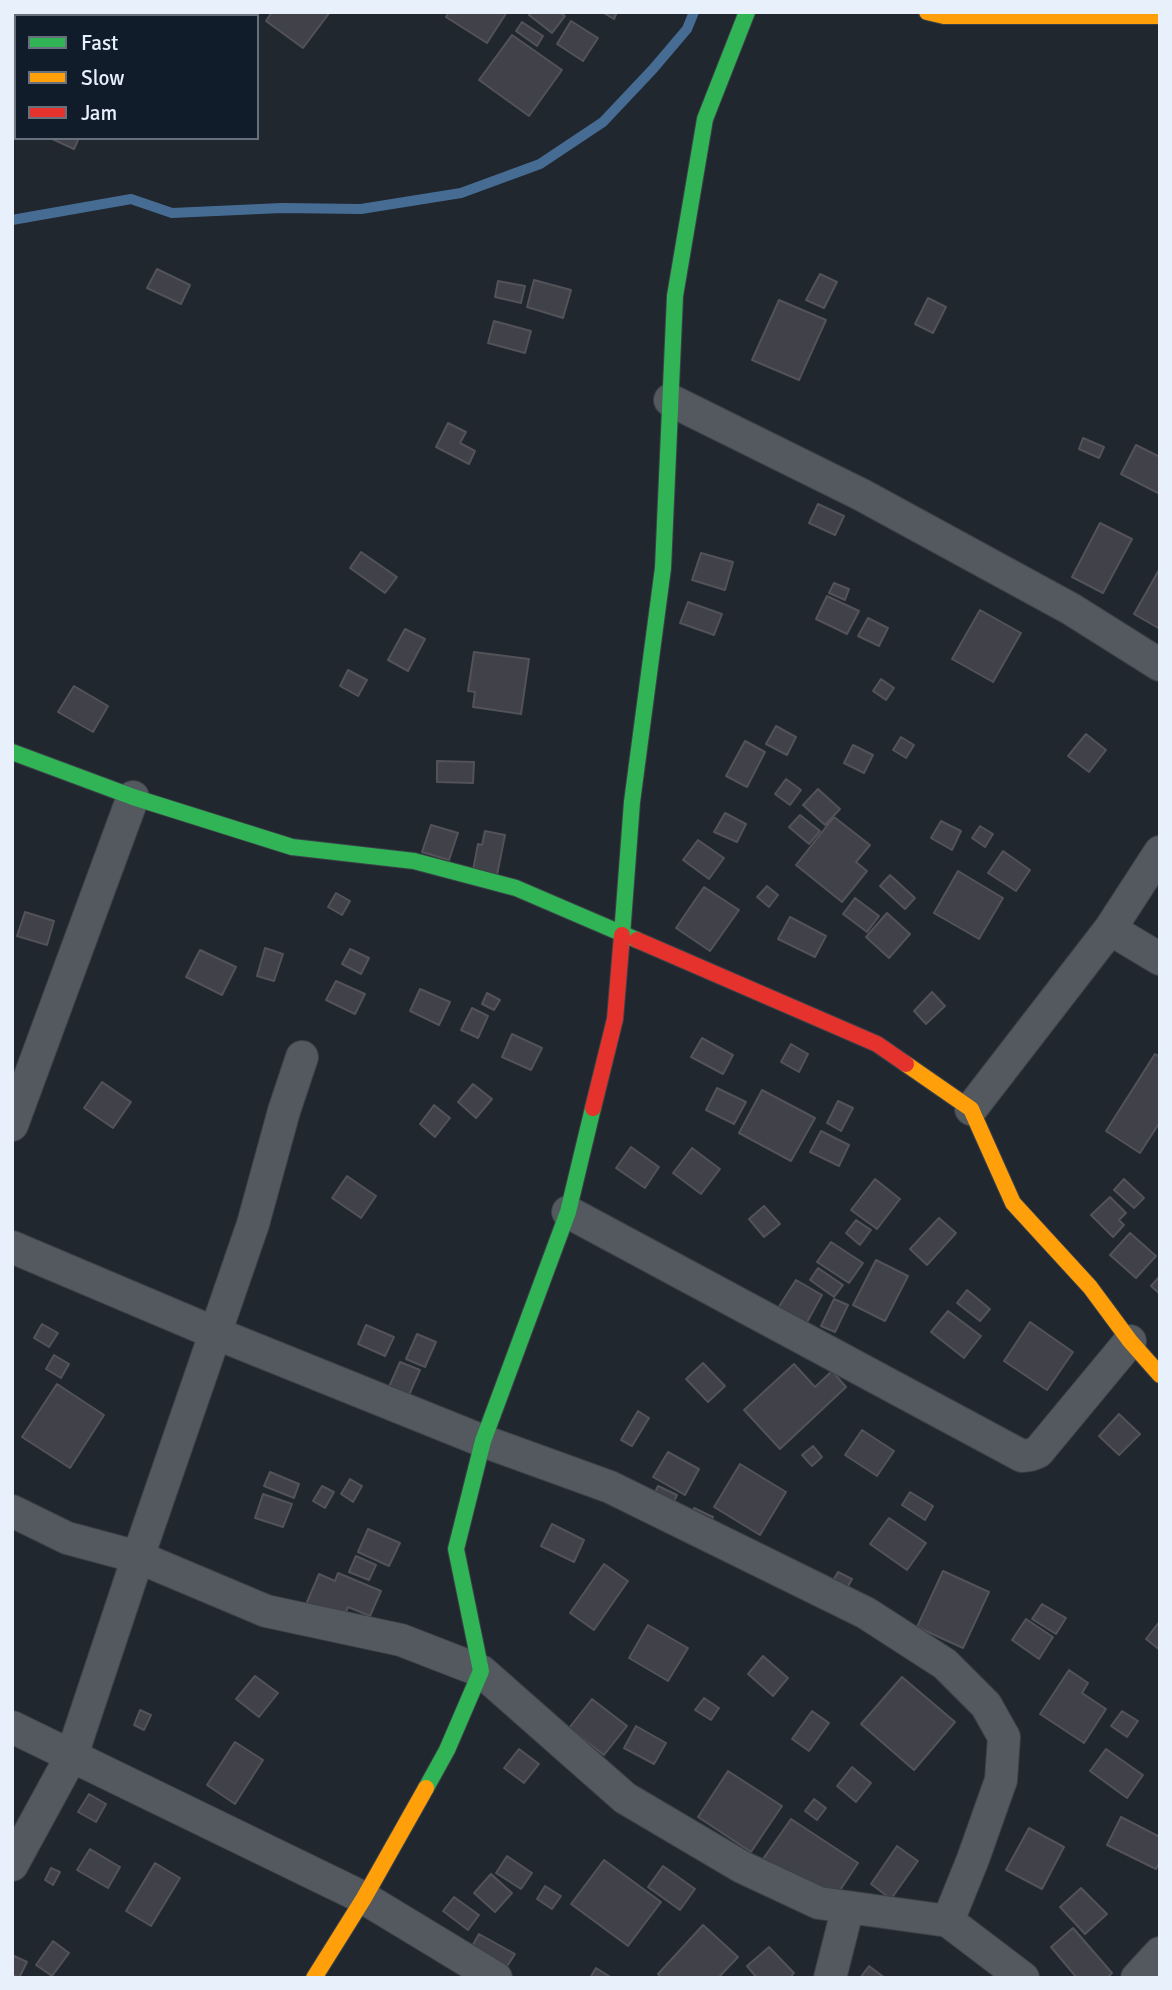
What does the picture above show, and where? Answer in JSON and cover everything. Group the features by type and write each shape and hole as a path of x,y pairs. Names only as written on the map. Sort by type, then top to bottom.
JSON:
{"street":[{"path":"314,1978 364,1898 447,1750 481,1671 456,1549 482,1441 568,1212 615,1019 632,802 663,568 675,296 705,119 747,12"},
{"path":"927,12 944,16 1160,16"},
{"path":"670,400 874,501 1071,608 1160,665"},
{"path":"12,752 133,797 292,847 414,861 516,888 877,1044 971,1109 1013,1203 1090,1287 1130,1341 1160,1375"},
{"path":"12,1125 133,797"},
{"path":"971,1109 1110,929 1160,852"},
{"path":"1110,929 1160,959"},
{"path":"12,1865 72,1755 253,1224 302,1056"},
{"path":"568,1212 1022,1456 1038,1452 1130,1341"},
{"path":"12,1247 482,1441 610,1487 866,1613 946,1664 986,1705 1004,1737 1001,1780 948,1921"},
{"path":"12,1511 67,1538 138,1557 266,1611 401,1640 481,1671 625,1798 742,1867 819,1903 948,1921 1023,1978"},
{"path":"12,1727 364,1898 496,1978"},
{"path":"830,1978 848,1907"},
{"path":"1137,1978 1160,1952"}],"building":[{"path":"22,12 64,12 64,14"},
{"path":"116,12 141,12 140,14 115,14"},
{"path":"272,12 330,12 303,48 266,21"},
{"path":"449,12 507,12 487,43 446,17"},
{"path":"531,12 559,12 565,16 552,33 529,15"},
{"path":"602,12 617,12 614,19"},
{"path":"571,21 598,38 583,61 557,44"},
{"path":"522,22 543,36 537,46 516,31"},
{"path":"512,35 562,70 529,116 479,80"},
{"path":"54,140 78,140 74,149"},
{"path":"157,269 190,285 181,304 147,288"},
{"path":"820,274 837,282 824,308 806,300"},
{"path":"534,280 571,290 563,318 527,307"},
{"path":"498,281 525,286 521,303 495,297"},
{"path":"928,298 946,307 933,333 915,324"},
{"path":"779,300 826,320 799,380 752,360"},
{"path":"494,321 531,331 525,353 488,343"},
{"path":"448,423 466,432 460,443 475,451 469,464 436,447"},
{"path":"1083,438 1104,447 1099,458 1079,449"},
{"path":"1136,445 1160,457 1160,494 1121,474"},
{"path":"818,504 844,516 835,535 809,523"},
{"path":"1100,523 1132,539 1103,593 1072,577"},
{"path":"361,552 397,577 385,593 350,568"},
{"path":"701,553 733,562 725,590 692,580"},
{"path":"1160,568 1160,629 1134,614"},
{"path":"834,583 849,589 845,600 829,593"},
{"path":"827,596 859,611 847,634 816,619"},
{"path":"688,602 722,614 714,635 680,623"},
{"path":"980,610 1021,633 993,682 952,659"},
{"path":"868,618 888,628 879,646 858,636"},
{"path":"405,629 425,639 408,671 388,660"},
{"path":"474,652 529,659 521,714 473,707 475,692 468,691"},
{"path":"348,670 367,680 358,696 340,686"},
{"path":"881,679 894,688 886,700 873,691"},
{"path":"74,686 108,706 93,732 58,712"},
{"path":"776,726 796,737 787,755 766,744"},
{"path":"1086,734 1106,750 1089,772 1068,756"},
{"path":"901,737 914,745 906,758 893,750"},
{"path":"745,741 765,752 747,787 726,776"},
{"path":"853,745 873,755 864,773 844,763"},
{"path":"437,761 474,762 473,783 437,782"},
{"path":"786,779 801,790 790,805 775,794"},
{"path":"818,789 840,809 825,825 803,805"},
{"path":"725,813 746,824 737,842 714,832"},
{"path":"800,815 820,831 809,844 789,827"},
{"path":"834,817 870,845 856,862 867,871 842,902 796,865"},
{"path":"941,821 961,831 952,850 931,838"},
{"path":"431,825 458,833 449,860 422,852"},
{"path":"980,826 993,834 985,847 972,838"},
{"path":"485,831 505,835 497,875 473,870 478,844 482,845"},
{"path":"698,840 724,858 709,879 683,860"},
{"path":"1003,851 1030,870 1016,891 988,873"},
{"path":"958,871 1003,898 979,939 934,913"},
{"path":"890,875 915,898 905,909 880,886"},
{"path":"767,886 778,895 769,907 757,897"},
{"path":"704,887 739,910 710,951 676,928"},
{"path":"336,893 350,901 342,915 328,907"},
{"path":"855,898 879,916 867,932 843,914"},
{"path":"25,912 54,921 47,945 17,936"},
{"path":"887,913 910,934 889,958 866,937"},
{"path":"790,917 826,936 815,957 778,939"},
{"path":"265,948 283,954 274,981 257,976"},
{"path":"350,949 369,958 361,974 342,964"},
{"path":"200,950 236,967 222,995 186,977"},
{"path":"336,981 365,994 355,1014 326,1000"},
{"path":"420,989 450,1002 439,1025 410,1011"},
{"path":"932,992 945,1006 926,1024 914,1011"},
{"path":"487,993 500,1000 494,1010 482,1004"},
{"path":"472,1008 488,1016 478,1038 461,1030"},
{"path":"512,1034 542,1048 531,1070 502,1057"},
{"path":"702,1038 733,1055 723,1074 691,1057"},
{"path":"791,1044 808,1054 799,1072 781,1062"},
{"path":"1155,1054 1160,1057 1160,1122 1140,1153 1106,1131"},
{"path":"102,1082 131,1102 113,1128 84,1108"},
{"path":"473,1084 492,1099 476,1118 458,1102"},
{"path":"717,1088 746,1102 734,1124 706,1110"},
{"path":"762,1090 815,1118 791,1161 739,1133"},
{"path":"838,1101 853,1108 841,1131 827,1123"},
{"path":"434,1105 450,1118 435,1137 420,1124"},
{"path":"821,1131 849,1145 839,1166 810,1152"},
{"path":"631,1147 659,1167 645,1188 616,1168"},
{"path":"692,1148 720,1169 701,1194 673,1173"},
{"path":"347,1176 376,1196 361,1218 332,1198"},
{"path":"875,1179 900,1199 877,1229 851,1210"},
{"path":"1124,1179 1144,1198 1134,1208 1114,1190"},
{"path":"1110,1197 1126,1213 1119,1220 1124,1225 1113,1237 1091,1215"},
{"path":"764,1206 780,1224 764,1237 749,1219"},
{"path":"939,1218 956,1233 927,1265 910,1249"},
{"path":"856,1220 871,1230 860,1245 846,1233"},
{"path":"1130,1233 1156,1256 1136,1278 1110,1255"},
{"path":"831,1242 863,1263 849,1283 817,1262"},
{"path":"876,1260 908,1276 885,1321 853,1305"},
{"path":"818,1268 843,1285 834,1297 810,1280"},
{"path":"1160,1276 1160,1294 1151,1286"},
{"path":"796,1280 822,1295 806,1324 778,1308"},
{"path":"967,1290 990,1309 980,1321 957,1303"},
{"path":"834,1299 848,1305 835,1332 821,1326"},
{"path":"948,1311 981,1336 964,1358 931,1332"},
{"path":"1030,1322 1073,1352 1047,1390 1004,1361"},
{"path":"42,1324 58,1333 49,1347 34,1338"},
{"path":"366,1325 394,1337 385,1356 358,1344"},
{"path":"417,1334 436,1342 425,1367 406,1359"},
{"path":"54,1355 69,1364 61,1378 46,1369"},
{"path":"400,1362 420,1370 409,1395 389,1387"},
{"path":"703,1363 725,1386 708,1402 686,1379"},
{"path":"794,1364 815,1387 832,1371 846,1387 780,1449 744,1410"},
{"path":"57,1384 104,1415 70,1468 22,1437"},
{"path":"638,1411 649,1418 632,1446 621,1440"},
{"path":"1119,1414 1140,1434 1119,1455 1099,1436"},
{"path":"862,1430 894,1451 877,1476 845,1455"},
{"path":"813,1446 822,1457 812,1466 802,1455"},
{"path":"668,1452 699,1469 685,1495 653,1477"},
{"path":"740,1464 786,1492 760,1535 714,1507"},
{"path":"270,1472 299,1484 294,1498 264,1486"},
{"path":"350,1479 362,1486 353,1502 341,1494"},
{"path":"322,1486 334,1492 325,1508 313,1501"},
{"path":"658,1486 677,1495 668,1514 649,1505"},
{"path":"910,1492 933,1506 925,1520 902,1505"},
{"path":"263,1494 292,1504 283,1527 255,1518"},
{"path":"694,1508 713,1517 707,1532 688,1524"},
{"path":"889,1518 926,1543 907,1570 870,1544"},
{"path":"552,1524 584,1540 574,1562 541,1546"},
{"path":"368,1529 400,1543 389,1566 358,1552"},
{"path":"356,1556 376,1565 369,1580 349,1572"},
{"path":"604,1564 628,1581 594,1630 570,1613"},
{"path":"943,1571 989,1592 963,1648 917,1627"},
{"path":"838,1572 852,1579 842,1597 828,1589"},
{"path":"338,1573 381,1591 370,1616 348,1607 341,1624 304,1609 319,1574 335,1581"},
{"path":"1042,1604 1066,1618 1056,1634 1032,1619"},
{"path":"1026,1619 1053,1637 1039,1659 1012,1640"},
{"path":"1160,1621 1160,1650 1146,1639"},
{"path":"648,1625 688,1648 668,1681 629,1658"},
{"path":"763,1656 788,1678 773,1696 748,1674"},
{"path":"1069,1670 1088,1683 1082,1693 1106,1709 1084,1743 1040,1714"},
{"path":"255,1676 278,1693 259,1717 236,1699"},
{"path":"902,1677 955,1722 914,1770 861,1724"},
{"path":"704,1698 719,1708 711,1720 695,1710"},
{"path":"592,1699 627,1726 604,1755 569,1728"},
{"path":"140,1710 151,1715 144,1730 134,1725"},
{"path":"812,1711 829,1723 809,1751 792,1739"},
{"path":"1122,1711 1138,1721 1127,1737 1111,1726"},
{"path":"636,1726 666,1743 654,1764 624,1748"},
{"path":"235,1742 263,1760 235,1804 207,1785"},
{"path":"519,1749 539,1764 524,1783 504,1768"},
{"path":"1106,1749 1143,1775 1127,1798 1090,1771"},
{"path":"852,1767 871,1783 856,1802 837,1786"},
{"path":"728,1771 782,1806 751,1852 698,1817"},
{"path":"89,1794 106,1804 96,1822 78,1812"},
{"path":"814,1799 826,1808 817,1820 805,1811"},
{"path":"1121,1817 1160,1837 1160,1861 1156,1869 1107,1845"},
{"path":"791,1819 858,1863 831,1904 763,1859"},
{"path":"1029,1828 1064,1847 1042,1889 1006,1870"},
{"path":"897,1846 918,1861 891,1899 871,1884"},
{"path":"90,1849 120,1867 108,1888 77,1870"},
{"path":"507,1856 532,1873 521,1889 496,1873"},
{"path":"604,1860 661,1902 628,1946 571,1904"},
{"path":"155,1863 180,1878 151,1926 126,1911"},
{"path":"663,1866 695,1889 680,1910 648,1887"},
{"path":"51,1868 60,1872 53,1885 45,1880"},
{"path":"491,1874 512,1893 495,1912 474,1893"},
{"path":"545,1886 561,1896 552,1909 537,1899"},
{"path":"1081,1888 1107,1914 1085,1934 1060,1907"},
{"path":"454,1897 479,1915 468,1930 443,1911"},
{"path":"703,1925 738,1957 718,1978 661,1978 658,1974"},
{"path":"1073,1928 1112,1973 1107,1978 1077,1978 1051,1947"},
{"path":"479,1934 515,1954 500,1977 466,1957"},
{"path":"53,1941 69,1953 52,1976 36,1965"},
{"path":"769,1947 794,1973 790,1978 757,1978 747,1966"},
{"path":"14,1956 27,1962 19,1978 12,1975"},
{"path":"869,1966 885,1978 860,1978"},
{"path":"596,1968 612,1978 590,1978"}],"waterway":[{"path":"12,220 131,199 172,213 282,208 361,209 461,193 540,164 603,122 687,29 694,12"}],"traffic: fast":[{"path":"622,935 632,802 663,568 675,296 705,119 747,12"},
{"path":"12,752 133,797 292,847 414,861 516,888 637,940"},
{"path":"426,1788 447,1750 481,1671 456,1549 483,1441 568,1212 593,1108"}],"traffic: slow":[{"path":"927,12 944,16 1160,16"},
{"path":"906,1064 971,1109 1013,1203 1090,1287 1130,1341 1160,1375"},
{"path":"314,1978 364,1898 426,1788"}],"traffic: jam":[{"path":"593,1108 615,1019 622,935"},
{"path":"637,940 877,1044 906,1064"}]}
